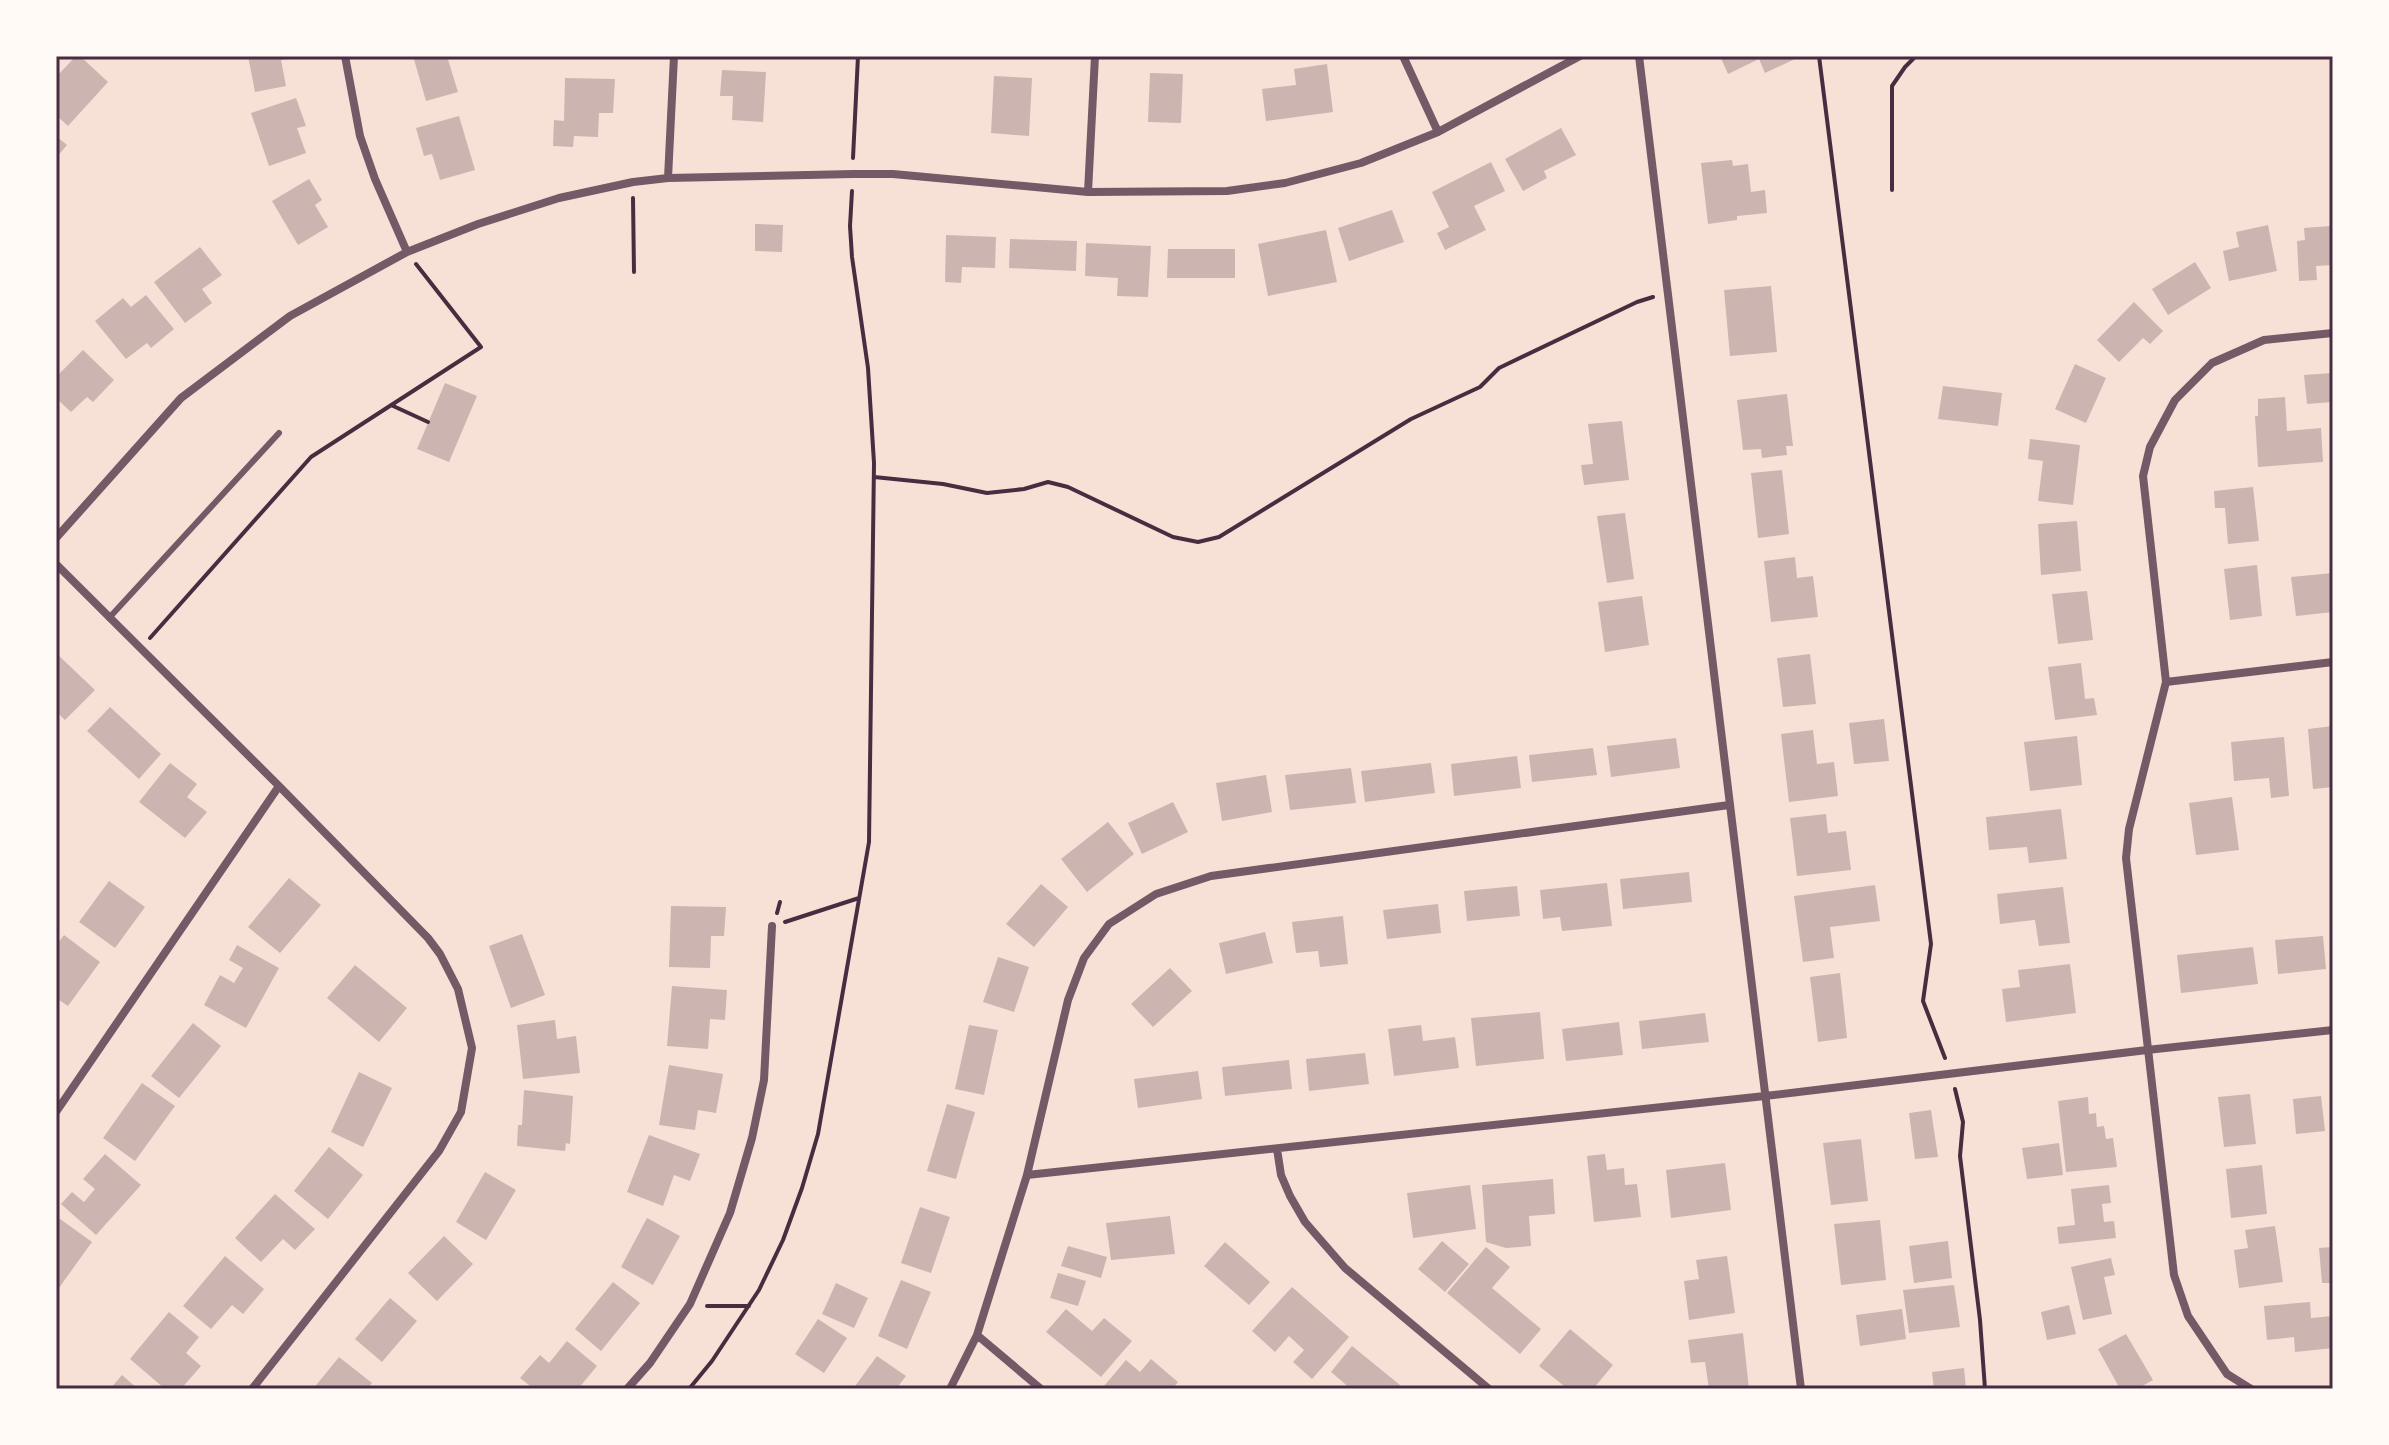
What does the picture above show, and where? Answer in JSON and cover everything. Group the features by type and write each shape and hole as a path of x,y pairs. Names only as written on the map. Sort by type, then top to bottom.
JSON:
{"street":[{"path":"345,56 360,136 407,252"},
{"path":"668,178 674,56"},
{"path":"1088,192 1095,56"},
{"path":"1403,56 1438,132"},
{"path":"56,538 181,398 290,316 407,252 478,224 559,198 668,178 853,174 893,174 1088,192 1227,191 1285,183 1361,163 1438,132 1580,56"},
{"path":"1639,56 1801,1389"},
{"path":"2251,1389 2227,1374 2188,1316 2174,1275 2147,1050 2126,858 2129,829 2166,682 2143,476 2150,447 2175,400 2212,363 2264,340 2333,333"},
{"path":"56,564 428,938 458,989 472,1048 461,1112 439,1151 252,1389"},
{"path":"2166,682 2333,662"},
{"path":"56,1112 279,786"},
{"path":"950,1389 977,1335 1027,1175 1068,1000 1084,958 1109,924 1156,894 1211,876 1729,805"},
{"path":"627,1389 650,1363 690,1304 730,1213 752,1138 764,1080 772,926"},
{"path":"1027,1175 1765,1096 2333,1030"},
{"path":"1277,1149 1281,1175 1290,1196 1305,1222 1345,1268 1489,1389"},
{"path":"977,1335 1041,1389"}],"lane":[{"path":"109,618 279,433"}],"path":[{"path":"689,1389 712,1361 759,1290 783,1240 818,1134 869,842 874,477 868,368 850,226 858,56"},
{"path":"1819,56 1931,944 1923,1001 1951,1074 1963,1122 1960,1156 1985,1389"},
{"path":"1892,190 1892,86 1916,56"},
{"path":"633,182 634,272"},
{"path":"141,649 311,457 481,347 407,252"},
{"path":"874,477 943,484 987,493 1024,489 1048,482 1068,487 1173,537 1198,542 1219,537 1411,419 1480,387 1499,368 1637,302 1668,292"},
{"path":"391,405 428,422"},
{"path":"772,926 859,898"},
{"path":"772,926 780,902"},
{"path":"690,1304 749,1306"}],"building":[{"path":"76,56 80,56 108,82 68,126 56,115 56,77"},
{"path":"248,56 295,56 281,60 286,86 255,92"},
{"path":"413,56 447,56 458,92 426,101"},
{"path":"1720,56 1794,56 1795,59 1765,73 1759,59 1728,74"},
{"path":"1327,64 1333,112 1266,121 1262,89 1296,85 1294,69"},
{"path":"722,70 766,72 763,122 732,120 733,96 720,96"},
{"path":"1150,73 1183,74 1181,123 1148,122"},
{"path":"994,76 1032,78 1029,136 991,133"},
{"path":"565,78 615,79 613,113 599,113 598,137 574,136 573,147 553,146 554,120 564,121"},
{"path":"296,98 306,126 297,128 306,153 269,166 251,113"},
{"path":"459,116 475,170 440,180 432,154 424,156 416,128"},
{"path":"1561,128 1576,155 1544,171 1547,178 1523,191 1505,159"},
{"path":"56,136 67,145 56,158"},
{"path":"1732,160 1733,166 1748,164 1751,192 1765,190 1767,213 1737,216 1737,220 1708,224 1701,163"},
{"path":"1491,162 1505,191 1474,206 1486,230 1445,250 1437,233 1449,227 1432,192"},
{"path":"309,179 322,200 315,205 328,227 298,245 272,201"},
{"path":"1392,210 1404,242 1349,261 1338,228"},
{"path":"755,224 783,225 782,252 755,251"},
{"path":"2268,225 2277,271 2229,281 2223,251 2239,247 2236,232"},
{"path":"2331,226 2333,265 2316,266 2317,280 2299,281 2297,241 2305,240 2304,228"},
{"path":"1326,230 1337,282 1268,296 1258,244"},
{"path":"946,235 996,237 995,268 962,267 961,283 945,282"},
{"path":"1010,239 1077,241 1076,271 1009,268"},
{"path":"1086,243 1151,246 1148,297 1117,296 1118,278 1085,276"},
{"path":"200,247 222,275 202,289 212,303 185,323 154,282"},
{"path":"1168,249 1235,249 1235,278 1167,278"},
{"path":"2195,262 2211,288 2168,315 2152,289"},
{"path":"1771,286 1777,352 1730,356 1724,290"},
{"path":"146,295 174,329 151,348 147,343 126,359 95,321 123,298 131,307"},
{"path":"2134,302 2163,331 2150,344 2143,338 2119,362 2097,340"},
{"path":"83,350 114,380 93,402 87,397 71,412 56,398 56,377"},
{"path":"2075,364 2106,378 2086,423 2055,409"},
{"path":"2333,373 2333,402 2307,404 2304,375"},
{"path":"445,383 477,396 449,462 417,449"},
{"path":"1943,386 2002,393 1998,426 1938,419"},
{"path":"1787,394 1793,446 1786,446 1787,455 1762,458 1761,449 1743,450 1737,400"},
{"path":"2285,397 2287,431 2321,428 2323,462 2258,467 2255,416 2258,416 2258,399"},
{"path":"1622,421 1629,480 1584,485 1581,465 1593,464 1588,424"},
{"path":"2030,439 2080,445 2073,505 2038,501 2043,461 2028,459"},
{"path":"1782,470 1789,534 1758,538 1751,473"},
{"path":"2253,487 2259,541 2228,544 2225,508 2215,508 2214,491"},
{"path":"1625,513 1634,579 1607,583 1597,516"},
{"path":"2077,521 2081,571 2041,575 2038,524"},
{"path":"1795,557 1797,578 1813,576 1818,617 1771,622 1764,561"},
{"path":"2257,565 2262,616 2230,620 2224,569"},
{"path":"2333,573 2333,612 2296,616 2291,577"},
{"path":"2087,591 2093,640 2058,644 2052,594"},
{"path":"1642,596 1649,645 1605,652 1598,602"},
{"path":"56,653 95,690 65,720 56,711"},
{"path":"1810,654 1816,704 1783,707 1777,658"},
{"path":"2081,663 2085,699 2094,698 2097,715 2055,720 2048,667"},
{"path":"110,707 161,754 139,779 87,731"},
{"path":"1884,719 1889,761 1854,764 1849,723"},
{"path":"2333,726 2333,787 2313,789 2308,729"},
{"path":"1813,730 1817,764 1834,762 1838,796 1789,802 1781,734"},
{"path":"2077,736 2082,785 2030,791 2024,742"},
{"path":"2284,737 2289,796 2271,798 2269,778 2234,781 2231,742"},
{"path":"1676,738 1680,768 1611,777 1607,746"},
{"path":"1593,748 1597,775 1532,782 1529,755"},
{"path":"1517,756 1521,788 1454,796 1451,764"},
{"path":"170,763 197,784 187,797 207,812 185,838 139,802"},
{"path":"1431,763 1435,793 1365,802 1361,771"},
{"path":"1351,768 1356,803 1290,810 1285,775"},
{"path":"1266,775 1272,812 1222,821 1216,783"},
{"path":"2232,797 2239,850 2196,855 2189,803"},
{"path":"1173,802 1188,832 1142,854 1128,823"},
{"path":"2061,809 2067,859 2029,863 2027,847 1989,850 1986,817"},
{"path":"1826,814 1828,833 1846,831 1851,870 1797,876 1790,818"},
{"path":"1108,822 1134,854 1087,892 1061,859"},
{"path":"1689,872 1692,902 1623,909 1620,879"},
{"path":"289,878 321,905 280,953 248,927"},
{"path":"109,881 145,907 115,948 79,922"},
{"path":"1607,883 1612,926 1562,931 1560,917 1543,919 1540,890"},
{"path":"1041,884 1068,907 1034,947 1006,924"},
{"path":"1875,885 1880,921 1830,927 1834,958 1803,962 1794,896"},
{"path":"1517,886 1520,916 1467,921 1464,891"},
{"path":"2063,887 2070,943 2039,946 2035,920 2000,924 1997,894"},
{"path":"1438,904 1441,933 1387,939 1383,910"},
{"path":"671,906 726,907 724,936 711,936 710,968 669,967"},
{"path":"1343,916 1348,964 1320,967 1318,951 1296,953 1292,922"},
{"path":"1265,932 1273,963 1226,974 1219,943"},
{"path":"522,934 545,995 511,1008 489,946"},
{"path":"64,935 100,962 68,1006 56,998 56,946"},
{"path":"2323,936 2326,969 2278,974 2275,940"},
{"path":"237,945 279,968 246,1028 204,1005 220,975 234,983 243,968 229,960"},
{"path":"2253,947 2258,984 2181,993 2177,955"},
{"path":"998,957 1029,967 1014,1012 983,1002"},
{"path":"2070,964 2076,1013 2006,1022 2002,989 2020,987 2018,970"},
{"path":"355,965 407,1008 379,1042 327,998"},
{"path":"1170,968 1192,991 1153,1027 1131,1004"},
{"path":"1840,973 1847,1038 1818,1042 1810,977"},
{"path":"672,986 727,990 725,1020 710,1019 708,1049 667,1046"},
{"path":"1540,1012 1544,1059 1476,1066 1471,1018"},
{"path":"1705,1013 1709,1042 1642,1049 1639,1021"},
{"path":"555,1020 557,1039 576,1036 580,1073 523,1079 517,1025"},
{"path":"1619,1022 1623,1055 1566,1061 1562,1029"},
{"path":"193,1023 221,1046 179,1098 151,1076"},
{"path":"969,1025 998,1030 984,1095 955,1089"},
{"path":"1421,1025 1423,1041 1455,1037 1459,1068 1394,1076 1388,1029"},
{"path":"1365,1053 1369,1084 1309,1091 1306,1059"},
{"path":"1289,1060 1292,1089 1225,1096 1222,1067"},
{"path":"669,1065 723,1074 716,1113 698,1110 695,1130 659,1125"},
{"path":"1198,1071 1202,1099 1138,1108 1134,1079"},
{"path":"359,1072 392,1088 363,1147 331,1132"},
{"path":"142,1083 175,1106 135,1161 103,1138"},
{"path":"524,1090 573,1096 570,1144 566,1143 565,1151 517,1146"},
{"path":"2250,1094 2256,1144 2224,1147 2218,1097"},
{"path":"2321,1096 2325,1131 2296,1134 2293,1099"},
{"path":"2088,1097 2089,1114 2096,1113 2097,1127 2104,1126 2106,1139 2113,1138 2117,1167 2066,1172 2058,1101"},
{"path":"947,1104 975,1112 956,1179 927,1171"},
{"path":"1931,1110 1938,1157 1915,1159 1909,1113"},
{"path":"649,1135 700,1154 690,1181 674,1175 663,1206 627,1192"},
{"path":"1861,1139 1868,1201 1831,1205 1823,1143"},
{"path":"2059,1143 2063,1175 2027,1179 2022,1148"},
{"path":"329,1147 363,1175 328,1219 294,1191"},
{"path":"105,1154 141,1185 96,1235 61,1204 72,1192 84,1202 95,1189 83,1179"},
{"path":"1605,1154 1607,1170 1624,1168 1625,1185 1637,1184 1641,1217 1594,1222 1587,1156"},
{"path":"1725,1163 1731,1210 1671,1218 1666,1170"},
{"path":"2262,1165 2267,1214 2231,1218 2226,1169"},
{"path":"485,1172 516,1190 486,1240 456,1222"},
{"path":"1553,1179 1555,1214 1529,1216 1531,1246 1506,1248 1486,1242 1482,1185"},
{"path":"1470,1185 1476,1229 1413,1238 1407,1193"},
{"path":"2109,1185 2111,1203 2102,1204 2104,1222 2114,1221 2116,1238 2059,1244 2057,1227 2075,1225 2071,1189"},
{"path":"275,1194 315,1229 295,1250 283,1239 261,1262 235,1238"},
{"path":"920,1207 950,1217 931,1273 901,1263"},
{"path":"56,1216 92,1242 56,1292"},
{"path":"1170,1216 1175,1254 1111,1260 1106,1223"},
{"path":"647,1218 680,1236 653,1285 621,1267"},
{"path":"1880,1220 1886,1280 1841,1285 1834,1224"},
{"path":"2275,1226 2283,1282 2239,1288 2234,1250 2248,1248 2245,1230"},
{"path":"444,1236 473,1264 437,1301 408,1273"},
{"path":"1442,1241 1469,1264 1445,1292 1418,1269"},
{"path":"1948,1241 1952,1278 1914,1283 1909,1246"},
{"path":"1225,1242 1270,1282 1249,1305 1204,1266"},
{"path":"1068,1246 1107,1257 1101,1278 1061,1266"},
{"path":"1486,1247 1510,1267 1492,1288 1541,1329 1520,1354 1447,1293"},
{"path":"2333,1247 2333,1283 2322,1283 2319,1248"},
{"path":"225,1256 264,1289 243,1314 232,1305 211,1329 183,1306"},
{"path":"1727,1256 1735,1313 1689,1320 1684,1281 1699,1279 1696,1260"},
{"path":"2111,1258 2115,1275 2104,1277 2112,1314 2083,1320 2071,1267"},
{"path":"1058,1273 1086,1281 1078,1306 1050,1298"},
{"path":"901,1280 931,1292 907,1349 878,1336"},
{"path":"613,1282 640,1303 601,1351 575,1329"},
{"path":"836,1283 868,1298 854,1328 822,1314"},
{"path":"1954,1285 1960,1327 1909,1333 1903,1290"},
{"path":"1292,1287 1349,1337 1312,1379 1293,1362 1304,1350 1289,1336 1275,1352 1252,1331"},
{"path":"390,1298 417,1321 382,1362 355,1339"},
{"path":"2310,1302 2311,1318 2333,1316 2333,1348 2295,1352 2294,1337 2267,1340 2264,1306"},
{"path":"2069,1305 2076,1334 2047,1340 2041,1312"},
{"path":"1066,1309 1092,1331 1104,1318 1132,1341 1101,1377 1046,1332"},
{"path":"1902,1309 1906,1339 1860,1346 1856,1315"},
{"path":"169,1312 199,1337 186,1353 201,1366 181,1389 165,1389 130,1359"},
{"path":"818,1319 847,1338 824,1373 795,1354"},
{"path":"1570,1329 1613,1365 1593,1389 1568,1389 1539,1366"},
{"path":"1743,1333 1749,1389 1709,1389 1705,1362 1691,1363 1688,1340"},
{"path":"2126,1334 2153,1380 2137,1389 2120,1389 2098,1349"},
{"path":"567,1341 597,1366 578,1389 534,1389 520,1378 540,1355 549,1363"},
{"path":"1352,1346 1400,1385 1397,1389 1351,1389 1331,1372"},
{"path":"877,1356 906,1376 896,1389 853,1389"},
{"path":"339,1357 372,1383 367,1389 313,1389"},
{"path":"1151,1359 1178,1382 1172,1389 1108,1389 1104,1386 1126,1360 1140,1372"},
{"path":"1964,1368 1966,1389 1934,1389 1932,1372"},
{"path":"122,1375 138,1389 110,1389"}]}
